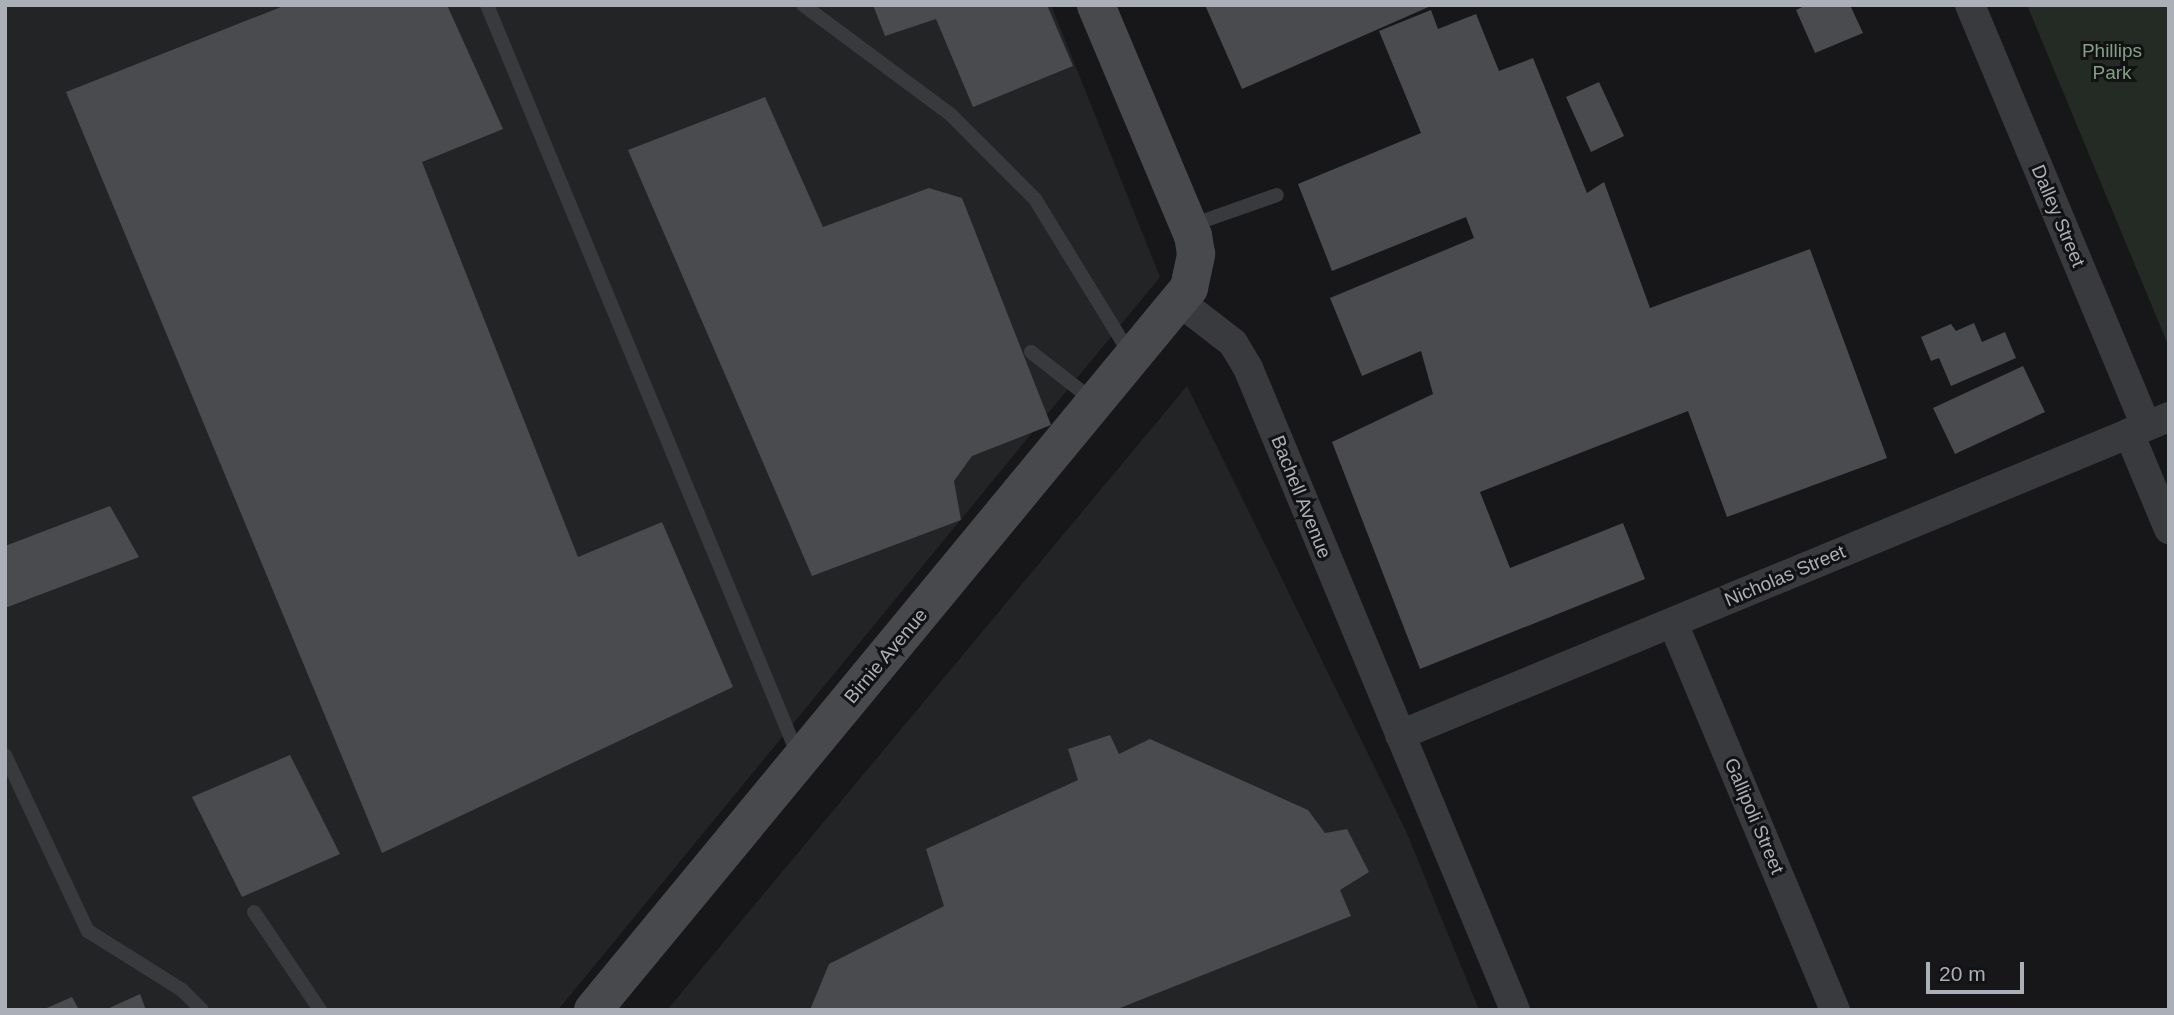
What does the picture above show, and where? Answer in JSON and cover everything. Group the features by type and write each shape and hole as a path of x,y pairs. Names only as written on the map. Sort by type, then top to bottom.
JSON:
{"main road":[{"path":"1096,5 1189,226 1196,254 1195,271 1180,302"},
{"name":"Birnie Avenue","path":"593,1010 1180,302"}],"street":[{"name":"Dalley Street","path":"1970,5 2148,425 2169,529"},
{"name":"Bachell Avenue","path":"1180,302 1233,343 1248,368 1515,1010"},
{"name":"Nicholas Street","path":"1400,735 2148,425"},
{"name":"Gallipoli Street","path":"1673,623 1835,1010"}],"lane":[{"path":"487,5 800,760"},
{"path":"803,5 951,115 1035,199 1133,358"},
{"path":"1189,226 1277,195"},
{"path":"1031,352 1096,402"},
{"path":"5,755 88,931 182,990 202,1010"},
{"path":"254,912 320,1010"}],"shaded area":[{"path":"5,5 1051,5 1160,277 558,1010 5,1010"},
{"path":"1187,386 1406,831 1479,1010 667,1010"}],"green space":[{"name":"Phillips Park","path":"2027,5 2169,5 2169,347"}],"building":[{"path":"286,5 447,5 503,129 422,162 578,557 662,522 733,687 382,853 66,92"},
{"path":"873,5 1047,5 1073,66 973,107 936,19 885,36"},
{"path":"1205,5 1433,5 1242,89"},
{"path":"1806,5 1850,5 1863,33 1815,53 1796,10"},
{"path":"1431,10 1438,29 1476,14 1499,71 1533,58 1587,193 1604,182 1650,308 1810,249 1887,458 1727,517 1688,411 1480,492 1510,568 1623,523 1645,579 1420,669 1332,442 1433,394 1421,351 1362,376 1330,298 1474,238 1466,217 1332,271 1298,184 1421,133 1379,31"},
{"path":"1599,82 1624,136 1591,152 1566,97"},
{"path":"765,97 823,227 929,188 962,198 1051,425 972,456 954,481 961,520 812,576 628,150"},
{"path":"1974,323 1982,342 2005,332 2016,358 1951,386 1939,358 1931,361 1921,337 1951,324 1956,331"},
{"path":"2023,366 2045,412 1955,454 1933,408"},
{"path":"110,506 139,557 5,608 5,546"},
{"path":"1110,735 1119,754 1150,739 1308,810 1325,833 1347,829 1369,872 1340,890 1351,916 1115,1010 810,1010 829,964 944,906 926,849 1078,780 1068,749"},
{"path":"290,755 340,854 242,897 192,797"},
{"path":"140,994 146,1010 105,1010"},
{"path":"72,997 79,1010 42,1010"}]}
